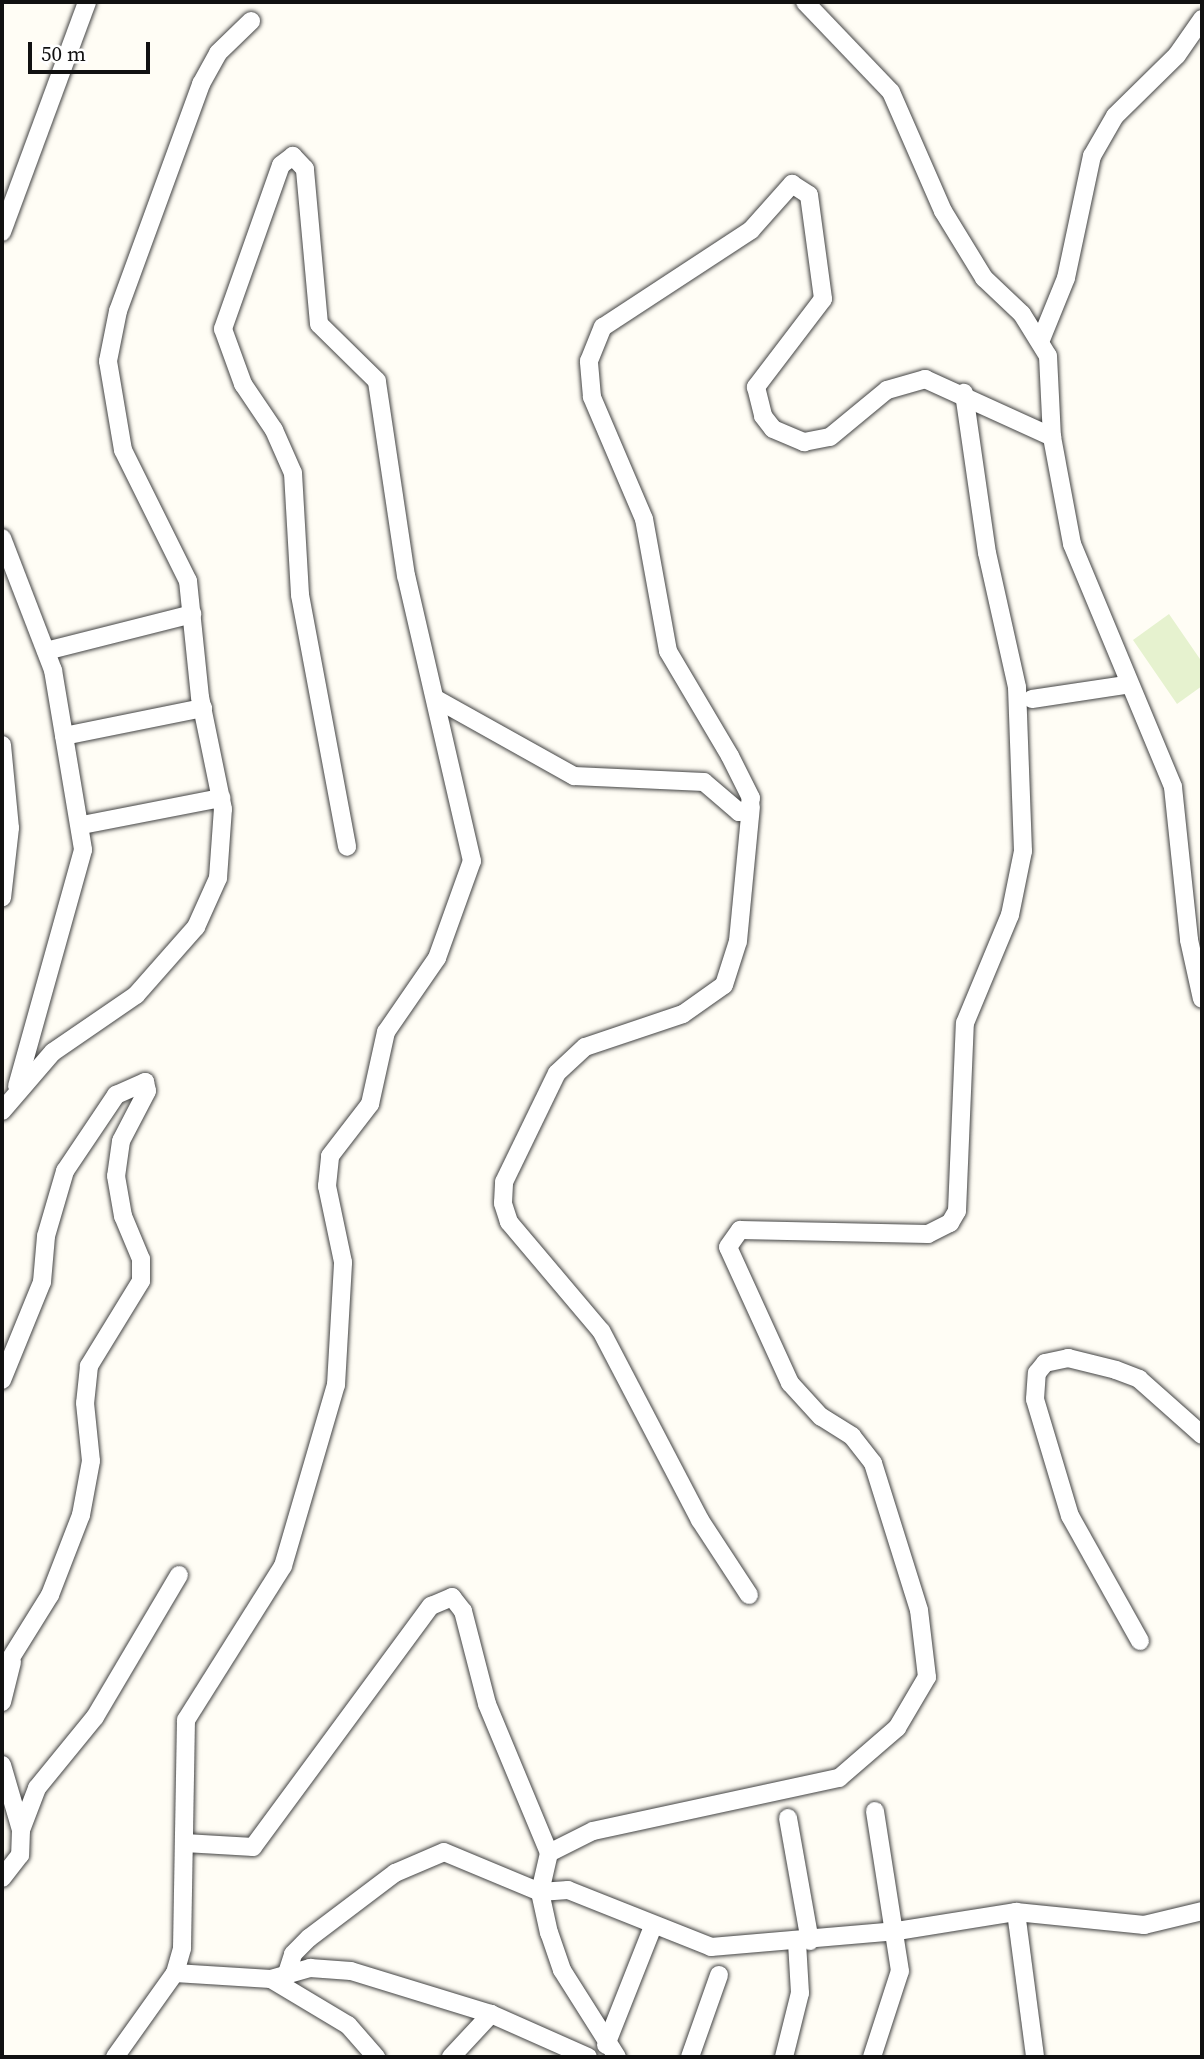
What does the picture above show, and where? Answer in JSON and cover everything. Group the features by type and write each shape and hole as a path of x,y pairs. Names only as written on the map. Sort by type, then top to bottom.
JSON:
{"street":[{"path":"2,232 87,2"},
{"path":"805,2 891,92 943,211 984,278 1040,342 1048,356 1052,437 1072,544 1126,685 1173,788 1189,940 1202,999"},
{"path":"1040,342 1066,278 1092,156 1115,116 1177,55 1202,19"},
{"path":"2,1111 16,1089 79,1031 129,1001 196,927 218,878 221,799 203,708 192,614 182,560 117,433 110,343 201,84 218,53 251,21"},
{"path":"114,2057 175,1973 182,1948 186,1720 283,1566 305,1502 314,1444 336,1385 343,1262 328,1200 330,1156 370,1104 386,1032 437,958 471,870 470,842 438,700 406,576 377,381 319,324 305,169 293,156 281,165 223,329 243,384 274,430 293,473 300,595 347,847"},
{"path":"749,1595 700,1520 601,1331 509,1222 503,1203 504,1182 557,1073 584,1047 683,1014 713,999 724,985 738,941 751,807 730,756 668,651 644,519 592,397 595,339 608,323 751,230 796,184 809,195 823,299 758,382 763,416 773,429 813,441 838,434 899,384 925,379 964,393 1052,437"},
{"path":"549,1853 593,1831 839,1778 897,1728 927,1677 919,1610 873,1463 852,1436 821,1417 790,1383 728,1247 740,1230 928,1234 950,1223 957,1211 965,1023 1010,915 1023,851 1017,687 987,553 964,393"},
{"path":"2,538 46,650 82,825 82,873 16,1089"},
{"path":"46,650 192,614"},
{"path":"1032,699 1126,685"},
{"path":"438,700 575,776 704,782 739,812 751,807"},
{"path":"64,736 203,708"},
{"path":"2,745 10,828 2,898"},
{"path":"82,825 221,799"},
{"path":"2,1380 42,1282 46,1236 65,1171 116,1095 145,1082 147,1091 121,1141 116,1176 122,1216 141,1259 141,1281 89,1366 87,1496 50,1595 7,1665 2,1702"},
{"path":"1140,1641 1070,1516 1035,1399 1037,1373 1045,1363 1068,1358 1116,1370 1139,1379 1202,1435"},
{"path":"2,1878 20,1855 22,1830 37,1788 95,1717 178,1575"},
{"path":"185,1843 253,1847 431,1606 452,1597 463,1611 491,1716 549,1853 540,1892 562,1970 611,2051"},
{"path":"2,1765 22,1830"},
{"path":"873,2057 898,1990 897,1931 875,1811"},
{"path":"784,2057 800,1993 803,1942 788,1818"},
{"path":"279,1976 293,1954 310,1938 422,1857 444,1852 480,1863 540,1892 568,1890 711,1947 803,1942 897,1931 1016,1912 1144,1926 1202,1910"},
{"path":"1016,1912 1035,2057"},
{"path":"611,2051 653,1926"},
{"path":"175,1973 279,1976 351,1971 491,2014 588,2057"},
{"path":"690,2057 719,1975"},
{"path":"279,1976 348,2025 376,2057"},
{"path":"451,2057 491,2014"}],"green space":[{"path":"1169,614 1202,662 1202,686 1177,704 1133,640"}]}
